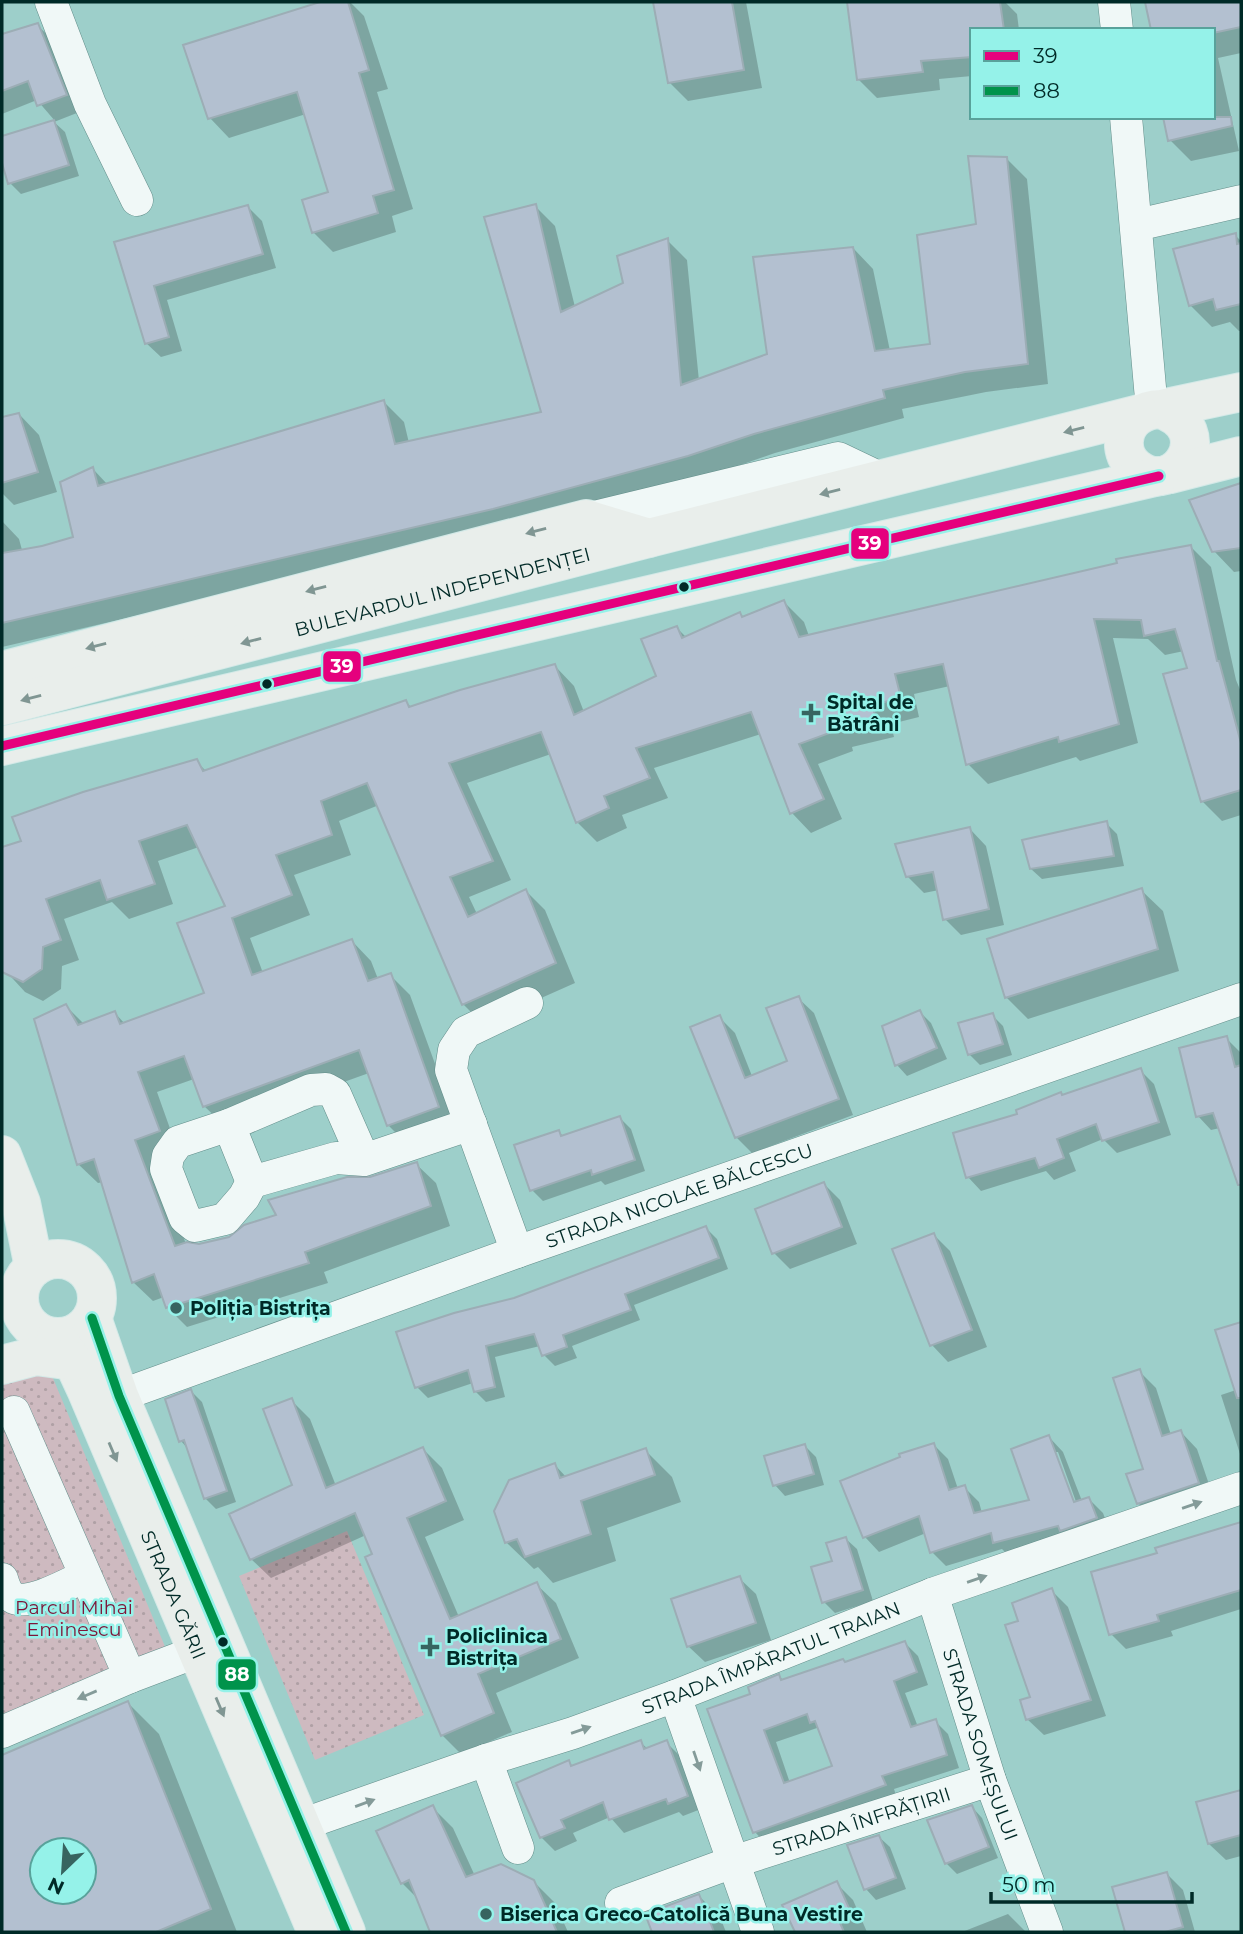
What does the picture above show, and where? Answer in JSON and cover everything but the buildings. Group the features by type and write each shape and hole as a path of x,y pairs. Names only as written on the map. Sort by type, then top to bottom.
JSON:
{"main road":[{"name":"BULEVARDUL INDEPENDENȚEI","path":"2,706 649,538 1151,411 1241,392"},
{"path":"1151,411 1173,414 1183,422 1189,432 1191,445 1188,457 1181,467 1165,475 1138,470 1130,463 1125,453 1126,431 1151,411"},
{"path":"2,746 1241,456"},
{"path":"2,671 586,519 649,538"},
{"path":"2,1155 21,1203 28,1276 19,1296 20,1308 41,1341"},
{"path":"28,1276 78,1265 88,1272 97,1294 92,1318 76,1332 41,1341"},
{"name":"STRADA GĂRII","path":"92,1318 119,1396 346,1932"},
{"path":"2,1366 36,1356 41,1341"},
{"name":"STRADA GĂRII","path":"41,1341 196,1652 317,1932"}],"street":[{"path":"51,2 90,104 137,200"},
{"path":"1114,2 1117,28"},
{"path":"1126,119 1151,411"},
{"path":"1137,225 1241,201"},
{"name":"BULEVARDUL INDEPENDENȚEI","path":"586,519 838,458 882,479"},
{"name":"STRADA NICOLAE BĂLCESCU","path":"119,1396 517,1252 1241,999"},
{"path":"517,1252 452,1070 454,1050 466,1032 527,1003"},
{"path":"364,1160 335,1094 326,1089 311,1090 229,1125 178,1142 168,1156 166,1169 185,1218 195,1226 225,1219 244,1197 252,1182 337,1158 364,1160 471,1124"},
{"path":"229,1125 252,1182"},
{"path":"14,1412 130,1677"},
{"name":"STRADA ÎMPĂRATUL TRAIAN","path":"301,1825 486,1759 573,1733 675,1696 932,1594 1241,1488"},
{"path":"2,1579 6,1590 14,1598 28,1600 85,1576"},
{"name":"STRADA SOMEȘULUI","path":"932,1594 990,1780 1046,1932"},
{"path":"2,1732 196,1652"},
{"path":"675,1696 758,1932"},
{"path":"486,1759 518,1848"},
{"name":"STRADA ÎNFRĂȚIRII","path":"621,1903 733,1861 990,1780"}],"green space":[{"name":"Parcul Mihai Eminescu","path":"50,1371 171,1661 2,1732 2,1382"},
{"path":"347,1531 424,1715 315,1760 239,1576"}],"transit line":[{"name":"39","path":"2,746 1159,476"},
{"name":"88","path":"92,1318 119,1396 346,1932"}],"place":[{"name":"Spital de Bătrâni","path":"811,713"},
{"name":"Poliția Bistrița","path":"176,1308"},
{"name":"Policlinica Bistrița","path":"430,1647"},
{"name":"Biserica Greco-Catolică Buna Vestire","path":"486,1914"}]}
